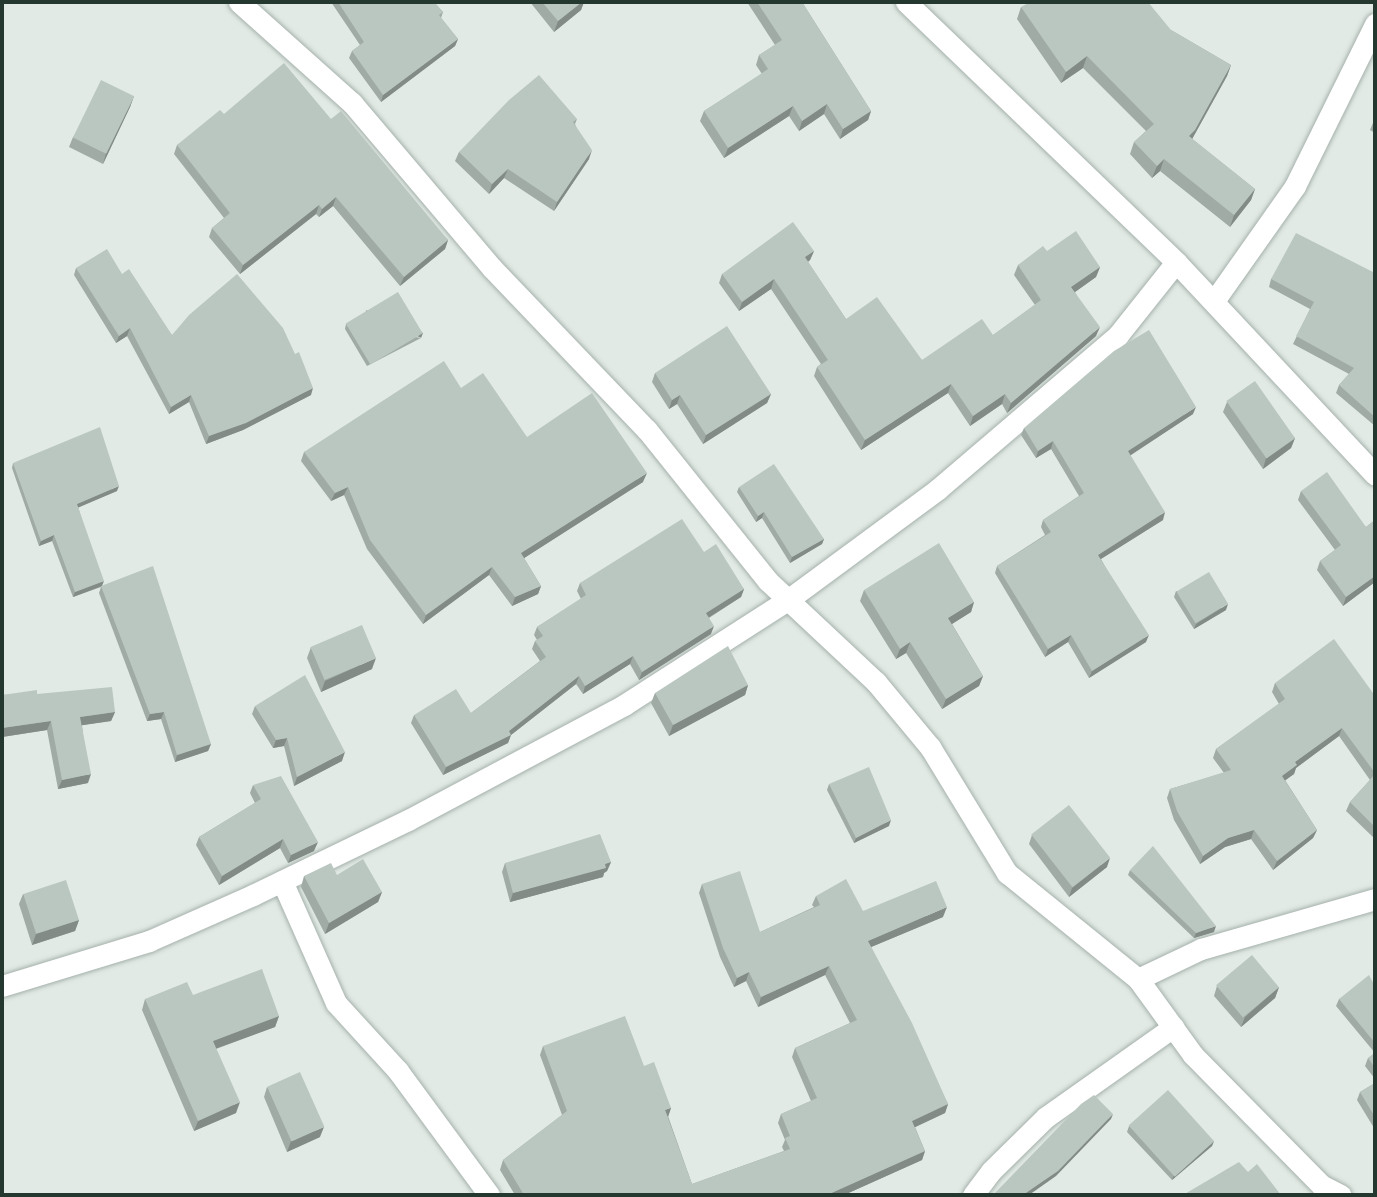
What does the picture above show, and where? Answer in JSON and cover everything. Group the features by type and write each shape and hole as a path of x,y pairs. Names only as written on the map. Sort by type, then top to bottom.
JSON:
{"street":[{"path":"239,2 352,103 492,268 647,430 768,581 876,682 930,747 1007,873 1138,979 1193,1055 1321,1185 1341,1195"},
{"path":"906,2 1176,261 1375,474"},
{"path":"1214,301 1295,186 1375,24"},
{"path":"2,986 149,940 282,881 408,820 624,705 789,599 938,489 1118,335 1176,261"},
{"path":"282,881 336,1003 398,1071 489,1195"},
{"path":"1138,979 1201,949 1375,899"},
{"path":"973,1195 990,1171 1046,1117 1173,1027"}],"building":[{"path":"338,2 434,2 443,12 439,15 458,39 383,95 352,51 364,42"},
{"path":"542,2 582,2 558,21"},
{"path":"757,2 802,2 871,111 843,129 827,104 802,121 793,106 728,148 704,111 768,69 759,55 782,40"},
{"path":"1030,2 1148,2 1171,30 1231,65 1195,130 1189,136 1255,189 1234,215 1164,159 1157,166 1134,142 1154,124 1087,56 1066,72 1021,7"},
{"path":"284,63 331,119 341,111 448,240 404,277 336,197 322,209 319,205 243,265 212,228 230,213 177,145 220,110 224,114"},
{"path":"539,75 577,119 573,122 592,150 557,202 508,169 492,184 459,152 509,100"},
{"path":"101,80 134,96 106,154 73,138"},
{"path":"793,222 814,251 805,257 846,319 877,297 922,360 982,319 993,335 1041,300 1018,265 1043,246 1047,251 1076,231 1100,267 1071,287 1100,327 1011,403 1005,394 973,416 951,384 865,440 817,367 828,360 774,279 742,302 722,274"},
{"path":"1296,233 1375,273 1375,417 1339,385 1354,368 1296,336 1314,302 1271,279"},
{"path":"107,249 122,274 129,269 172,335 189,315 237,274 283,328 295,354 299,352 313,388 246,423 209,436 191,395 171,407 130,328 119,336 76,268"},
{"path":"398,292 423,333 370,365 346,323"},
{"path":"727,326 771,394 706,435 680,395 672,400 655,373"},
{"path":"1149,330 1196,407 1128,451 1165,512 1098,555 1149,635 1092,671 1071,635 1048,649 997,566 1051,532 1043,520 1084,493 1053,441 1038,451 1024,428 1114,351"},
{"path":"444,361 461,388 483,373 527,437 592,393 647,473 521,553 541,586 515,597 492,567 426,615 370,540 348,487 335,493 304,452"},
{"path":"1255,381 1295,438 1266,458 1226,401"},
{"path":"100,427 119,486 77,504 104,581 75,592 54,535 41,541 13,463"},
{"path":"774,464 824,539 792,557 764,512 758,516 739,487"},
{"path":"1327,472 1366,527 1375,520 1375,576 1346,597 1320,561 1341,545 1301,491"},
{"path":"682,519 704,552 716,544 744,589 706,613 714,626 642,672 633,656 585,686 579,676 509,731 511,735 446,767 414,715 456,689 471,713 546,657 535,641 543,636 537,627 586,595 580,583"},
{"path":"939,543 974,602 948,618 983,676 946,699 910,642 900,649 864,590"},
{"path":"153,566 211,744 177,755 164,712 150,714 101,586"},
{"path":"1209,572 1228,604 1195,623 1176,592"},
{"path":"362,625 376,658 325,680 310,647"},
{"path":"1334,639 1373,693 1375,691 1375,773 1342,728 1295,762 1297,765 1282,776 1317,830 1277,861 1254,830 1228,838 1203,856 1177,811 1170,789 1231,770 1216,749 1285,699 1275,683"},
{"path":"728,646 748,685 673,725 655,693"},
{"path":"305,675 345,752 297,777 287,738 276,740 255,706"},
{"path":"112,687 115,712 80,717 91,774 62,780 51,721 2,728 2,695 37,690 37,694"},
{"path":"869,767 891,820 856,838 829,784"},
{"path":"1375,774 1375,827 1350,802"},
{"path":"281,776 318,842 291,855 283,839 222,876 199,837 261,799 253,785"},
{"path":"1069,805 1110,858 1072,887 1031,835"},
{"path":"600,834 611,862 605,864 606,868 513,893 505,863"},
{"path":"1153,846 1216,926 1196,933 1130,870"},
{"path":"363,859 382,892 329,923 304,876 331,863 337,875"},
{"path":"740,871 760,932 820,905 816,896 846,879 863,911 936,881 947,907 868,941 912,1023 948,1104 912,1121 925,1151 827,1195 524,1195 503,1160 567,1111 543,1046 625,1016 644,1066 654,1062 671,1108 665,1110 692,1184 790,1149 785,1138 790,1136 781,1114 817,1098 795,1048 857,1020 829,966 761,997 749,972 737,978 723,948 702,884"},
{"path":"66,880 79,920 36,934 23,894"},
{"path":"1252,955 1279,987 1243,1017 1216,985"},
{"path":"262,969 279,1016 213,1041 240,1102 198,1121 145,999 187,982 193,995"},
{"path":"1369,975 1375,986 1375,1043 1339,999"},
{"path":"1375,1053 1375,1068 1368,1058"},
{"path":"300,1072 324,1127 292,1141 267,1087"},
{"path":"1375,1083 1375,1117 1360,1092"},
{"path":"1168,1090 1214,1141 1175,1177 1129,1125"},
{"path":"1094,1095 1113,1114 1058,1171 1023,1195 993,1195 1081,1104"},
{"path":"1239,1162 1248,1172 1257,1164 1281,1195 1183,1195"}]}
